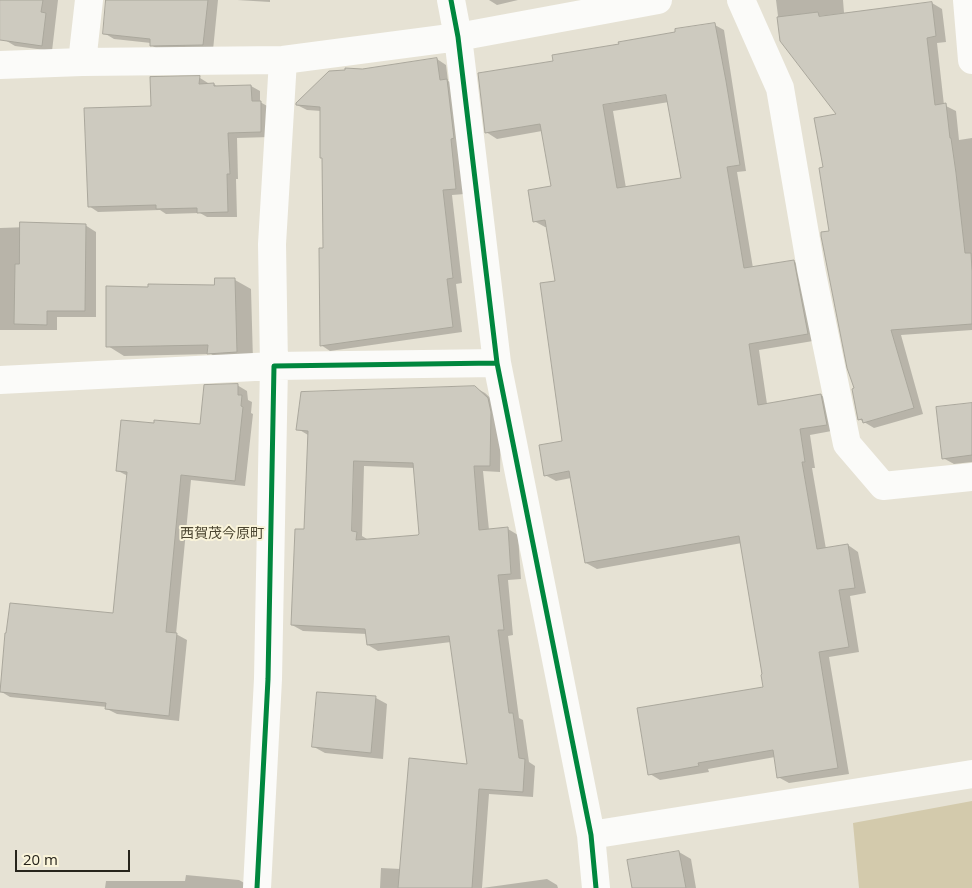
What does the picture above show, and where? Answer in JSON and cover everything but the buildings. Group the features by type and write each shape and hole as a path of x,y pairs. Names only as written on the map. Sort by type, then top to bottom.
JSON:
{"street":[{"path":"82,62 89,0"},
{"path":"451,0 458,37 497,363 591,835 596,888"},
{"path":"0,65 82,62 283,60 458,37 658,0"},
{"path":"741,0 780,88 811,269 847,444 883,486 972,478"},
{"path":"967,0 972,60"},
{"path":"257,888 268,679 274,366 272,244 283,60"},
{"path":"0,380 274,366 497,363"},
{"path":"591,835 972,774"}],"shaded area":[{"path":"972,801 972,888 859,888 853,823"}],"cycle path":[{"path":"451,0 458,37 497,363 591,835 596,888"},
{"path":"257,888 268,679 274,366 497,363"}],"district":[{"name":"西賀茂今原町","path":"222,534"}]}
